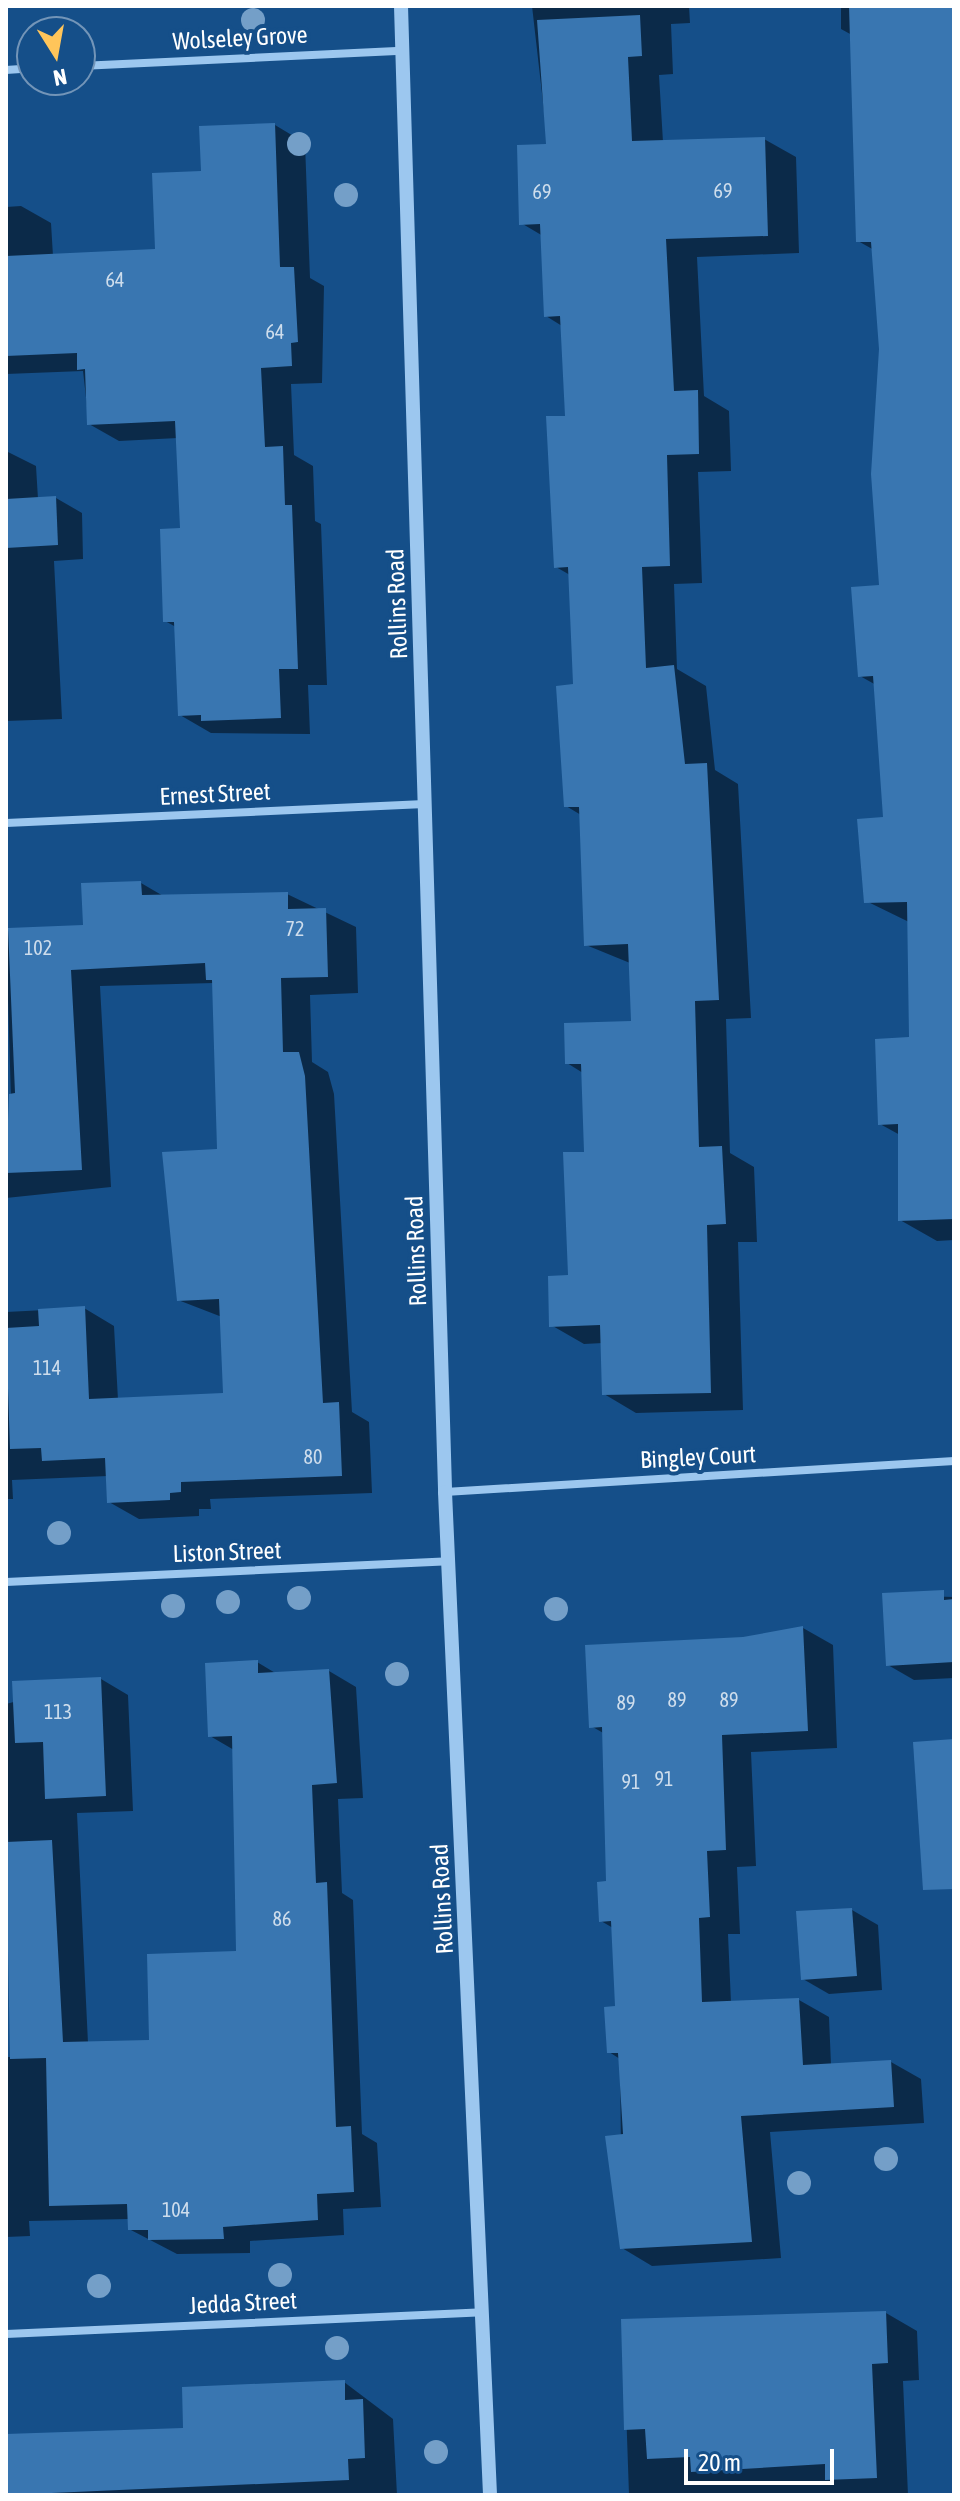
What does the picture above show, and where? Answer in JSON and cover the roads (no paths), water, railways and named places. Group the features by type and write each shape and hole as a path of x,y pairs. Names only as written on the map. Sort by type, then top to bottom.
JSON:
{"street":[{"name":"Rollins Road","path":"401,6 445,1492 490,2495"},
{"name":"Wolseley Grove","path":"96,65 402,51"},
{"name":"Ernest Street","path":"6,823 425,804"},
{"name":"Bingley Court","path":"445,1492 954,1461"},
{"name":"Liston Street","path":"6,1582 449,1561"},
{"name":"Jedda Street","path":"6,2334 482,2312"}]}
